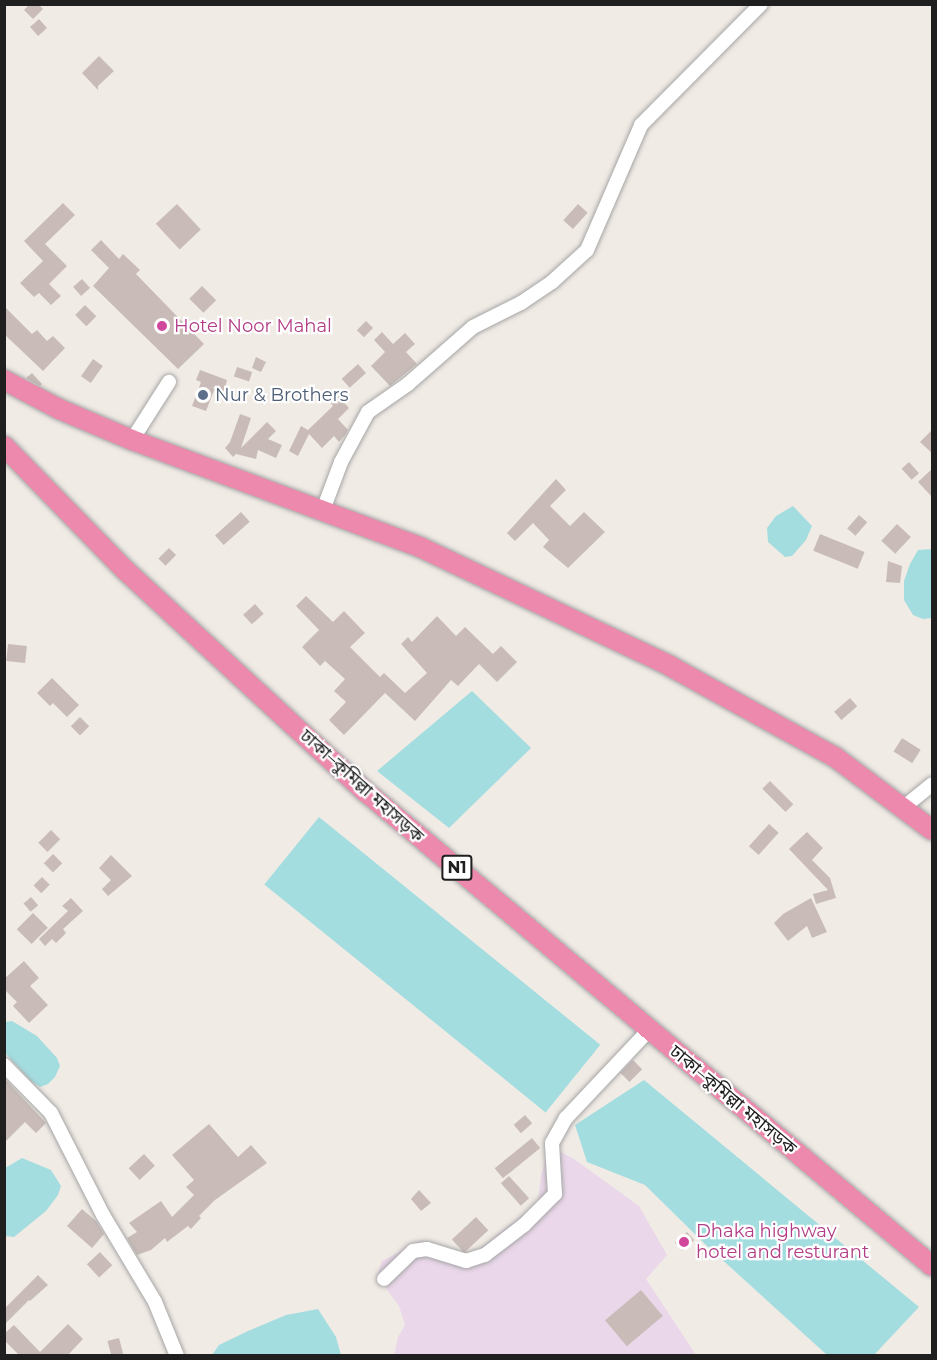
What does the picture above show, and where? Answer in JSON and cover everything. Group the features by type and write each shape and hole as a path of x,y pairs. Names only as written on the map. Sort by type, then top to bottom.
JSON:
{"highway":[{"path":"6,383 59,409 132,440 422,548 670,666 835,757 933,830"},
{"name":"ঢাকা–কুমিল্লা মহাসড়ক","path":"4,446 125,570 366,792 933,1266"}],"street":[{"path":"323,510 341,462 368,412 408,384 473,327 521,303 552,282 587,250 641,125 761,4"},
{"path":"132,440 169,382"},
{"path":"904,807 933,784"},
{"path":"384,1279 413,1251 427,1249 466,1261 484,1255 524,1225 555,1194 552,1143 566,1118 649,1030"},
{"path":"4,1065 51,1113 104,1215 155,1302 177,1356"}],"shaded area":[{"path":"549,1146 574,1159 639,1206 667,1255 646,1279 696,1355 394,1355 398,1337 405,1325 399,1306 377,1276 382,1261 422,1240 462,1256 475,1252 538,1203 541,1176"}],"water":[{"path":"793,506 812,526 806,540 792,556 785,557 768,542 767,528 776,516"},
{"path":"932,549 932,618 923,619 913,615 904,600 904,581 918,550"},
{"path":"472,691 531,748 449,828 377,771"},
{"path":"319,817 600,1045 546,1112 264,885"},
{"path":"12,1021 37,1036 57,1058 60,1066 55,1077 48,1084 40,1087 31,1081 5,1053 5,1022"},
{"path":"644,1080 919,1307 874,1355 827,1355 706,1245 645,1185 587,1162 575,1125"},
{"path":"22,1158 51,1170 61,1186 58,1195 46,1211 14,1237 5,1236 5,1168"},
{"path":"318,1309 336,1337 341,1355 212,1355 219,1345 248,1331 286,1315"}],"building":[{"path":"30,4 38,4 43,9 33,19 24,10"},
{"path":"39,19 47,28 38,36 30,27"},
{"path":"99,56 114,71 98,86 98,90 82,73"},
{"path":"63,203 75,215 45,244 67,266 49,284 61,296 51,305 39,293 34,297 20,283 43,261 24,241"},
{"path":"177,204 201,230 180,249 156,224"},
{"path":"578,204 588,213 573,229 563,220"},
{"name":"Hotel Noor Mahal","path":"101,240 119,259 123,254 140,270 136,274 204,344 178,369 93,286 109,268 91,250"},
{"path":"82,279 90,288 81,296 73,287"},
{"path":"202,286 216,300 203,313 189,299"},
{"path":"85,305 96,316 86,326 75,315"},
{"path":"4,306 32,334 37,330 47,341 53,336 65,348 43,371 4,334"},
{"path":"366,321 373,328 364,337 357,330"},
{"path":"382,332 393,344 405,333 415,344 406,352 417,364 390,386 371,366 385,352 374,340"},
{"path":"256,357 266,362 261,372 252,368"},
{"path":"93,359 103,366 91,383 81,376"},
{"path":"358,364 366,373 350,388 342,379"},
{"path":"237,367 252,372 249,381 234,377"},
{"path":"200,370 227,380 224,391 215,388 206,411 192,406 201,382 196,380"},
{"path":"32,373 42,384 40,386 26,378"},
{"path":"338,396 349,408 338,419 348,430 339,442 334,436 322,448 309,434 298,456 289,451 301,426 308,430 333,406 331,403"},
{"path":"240,414 251,418 241,448 267,422 276,431 268,439 282,445 276,458 258,450 256,459 236,454 233,457 225,448 230,442"},
{"path":"933,429 933,454 920,442"},
{"path":"909,462 919,473 912,480 902,469"},
{"path":"933,468 933,498 918,482"},
{"path":"556,479 566,490 550,506 570,526 584,512 605,532 568,568 543,547 549,540 533,523 515,541 507,533"},
{"path":"241,512 250,522 224,545 215,535"},
{"path":"859,515 867,522 855,536 847,529"},
{"path":"897,524 911,537 895,554 881,541"},
{"path":"820,534 865,552 858,569 813,551"},
{"path":"169,548 176,555 165,566 158,559"},
{"path":"888,561 902,566 900,583 886,582"},
{"path":"306,596 333,622 344,611 365,633 350,647 380,677 384,673 405,693 427,673 401,644 408,637 412,642 437,616 456,636 465,627 493,654 501,646 517,662 497,682 479,664 458,686 451,680 415,721 385,693 344,735 329,720 346,702 334,691 345,679 325,661 320,666 302,647 319,630 296,606"},
{"path":"255,604 264,614 252,624 243,615"},
{"path":"8,644 27,646 25,663 6,661"},
{"path":"52,678 79,705 67,717 53,703 50,706 37,693"},
{"path":"850,698 857,706 841,720 834,712"},
{"path":"80,717 89,726 80,735 71,726"},
{"path":"902,738 921,750 912,763 894,752"},
{"path":"770,781 793,804 786,812 762,789"},
{"path":"769,824 779,833 759,855 749,846"},
{"path":"51,830 60,839 47,852 38,843"},
{"path":"807,832 823,848 812,860 830,878 836,898 816,904 813,894 828,890 789,849"},
{"path":"53,854 62,863 53,872 44,863"},
{"path":"111,855 132,876 108,896 102,889 111,880 99,868"},
{"path":"42,877 50,885 41,893 34,885"},
{"path":"31,897 38,905 31,912 23,904"},
{"path":"71,898 83,911 63,929 66,933 56,943 52,939 45,946 39,939 68,911 62,906"},
{"path":"811,898 827,932 812,938 807,926 788,941 774,923 783,914"},
{"path":"33,913 48,928 32,944 17,929"},
{"path":"24,961 39,978 30,986 48,1005 29,1023 13,1006 17,1002 4,989 4,979"},
{"path":"633,1060 642,1069 629,1082 620,1073"},
{"path":"4,1078 46,1123 36,1133 25,1122 4,1143"},
{"path":"525,1115 532,1123 521,1133 514,1125"},
{"path":"209,1124 238,1157 251,1145 267,1163 215,1200 199,1216 201,1218 191,1229 188,1226 167,1242 165,1238 151,1250 137,1255 127,1238 137,1232 129,1223 161,1201 172,1217 194,1195 186,1187 194,1180 172,1155"},
{"path":"532,1138 540,1148 503,1178 495,1168"},
{"path":"144,1154 155,1166 140,1180 129,1168"},
{"path":"509,1176 529,1198 521,1206 501,1183"},
{"path":"419,1190 431,1203 421,1211 411,1199"},
{"path":"82,1209 96,1221 104,1234 92,1248 67,1226"},
{"path":"476,1217 488,1230 464,1253 452,1240"},
{"path":"687,1232 694,1240 682,1251 675,1242"},
{"path":"100,1252 112,1265 99,1277 87,1264"},
{"path":"38,1275 48,1285 4,1325 4,1309"},
{"path":"641,1290 663,1316 627,1346 605,1320"},
{"path":"68,1324 83,1339 67,1356 20,1356 4,1340 4,1334 14,1325 40,1352"},
{"path":"119,1338 123,1353 111,1356 107,1341"}],"place":[{"name":"Hotel Noor Mahal","path":"162,326"},
{"name":"Nur & Brothers","path":"203,395"},
{"name":"Dhaka highway hotel and resturant","path":"684,1242"}]}
